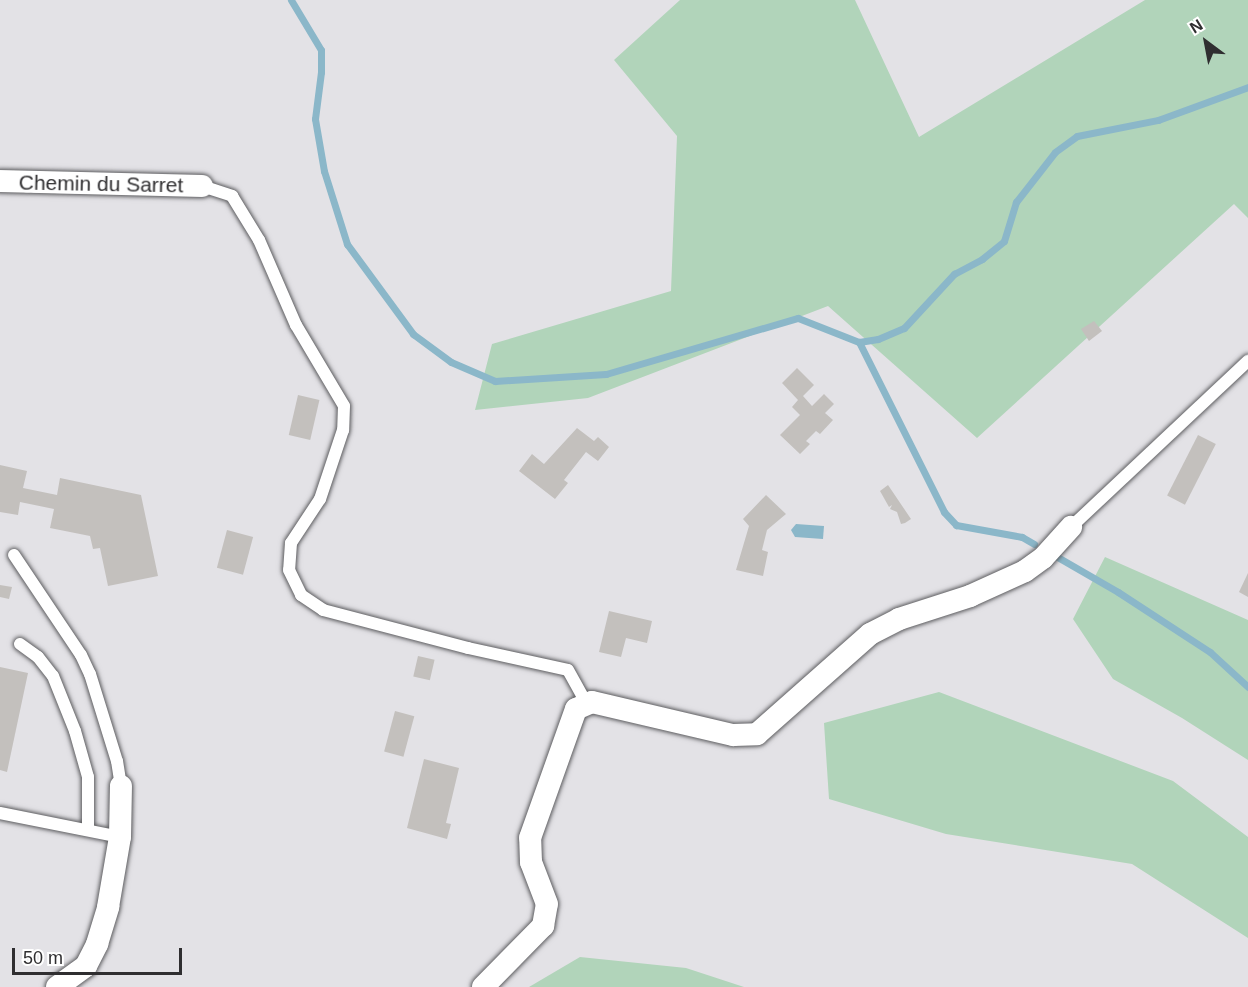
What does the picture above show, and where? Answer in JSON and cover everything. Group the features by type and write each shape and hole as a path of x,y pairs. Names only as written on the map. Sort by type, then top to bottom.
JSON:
{"street":[{"name":"Chemin du Sarret","path":"0,181 202,186"},
{"path":"483,987 543,926 546,904 531,862 530,838 576,708 586,703 600,703 733,735 758,734 870,634 899,619 970,596 1025,571 1043,558 1071,527"},
{"path":"57,987 86,966 98,944 108,907 120,837 121,786"}],"lane":[{"path":"202,186 232,195 259,240 296,325 344,406 343,430 320,499 291,543 289,570 301,595 323,610 468,648 568,670 586,703"},
{"path":"1071,527 1248,361"},
{"path":"14,555 81,655 90,674 117,761 121,786"},
{"path":"20,644 38,657 53,676 75,731 88,777 88,830"},
{"path":"0,813 120,837"}],"green space":[{"path":"680,0 855,0 919,137 1145,0 1248,0 1248,218 1234,204 977,438 828,306 588,398 475,410 492,344 671,291 677,136 614,60"},
{"path":"1105,557 1248,620 1248,760 1182,718 1113,679 1073,619"},
{"path":"939,692 1173,781 1248,837 1248,938 1132,864 946,834 829,799 824,723"},
{"path":"580,957 686,968 744,987 529,987"}],"water":[{"path":"796,524 824,526 823,539 795,537 791,530"}],"building":[{"path":"1094,321 1102,331 1089,341 1081,329"},
{"path":"797,368 814,385 803,396 812,406 824,394 834,404 825,413 833,420 820,434 816,431 806,441 810,444 800,454 780,435 800,415 792,407 798,400 782,383"},
{"path":"298,395 319,400 310,440 289,435"},
{"path":"577,428 594,441 598,437 609,447 598,461 586,452 564,480 568,483 555,499 519,471 532,454 544,464"},
{"path":"1198,435 1216,444 1185,505 1167,496"},
{"path":"0,465 27,471 23,488 57,495 60,478 141,495 158,576 108,586 100,548 93,549 90,536 50,528 54,509 20,502 18,515 0,512"},
{"path":"888,485 911,519 905,523 901,524 897,512 890,509 892,505 889,507 880,491"},
{"path":"766,495 786,514 767,530 762,550 768,552 763,576 736,570 749,526 743,519"},
{"path":"227,530 253,537 243,575 217,568"},
{"path":"1248,573 1248,597 1239,592"},
{"path":"0,585 12,587 9,599 0,597"},
{"path":"609,611 652,621 647,643 626,638 621,657 599,652"},
{"path":"418,656 435,660 430,680 413,676"},
{"path":"0,667 28,673 7,772 0,770"},
{"path":"395,711 414,716 403,757 384,752"},
{"path":"424,759 459,768 446,823 451,824 447,839 407,828"}],"waterway":[{"path":"291,0 321,50 321,72 315,119 324,171 347,244 413,334 451,362 495,381 606,374 798,318 859,342 944,512 956,525 1022,537 1034,544"},
{"path":"859,342 878,339 904,328 954,274 982,259 1004,241 1016,202 1055,152 1077,136 1158,120 1248,87"},
{"path":"1054,555 1118,592 1210,652 1248,687"}]}
